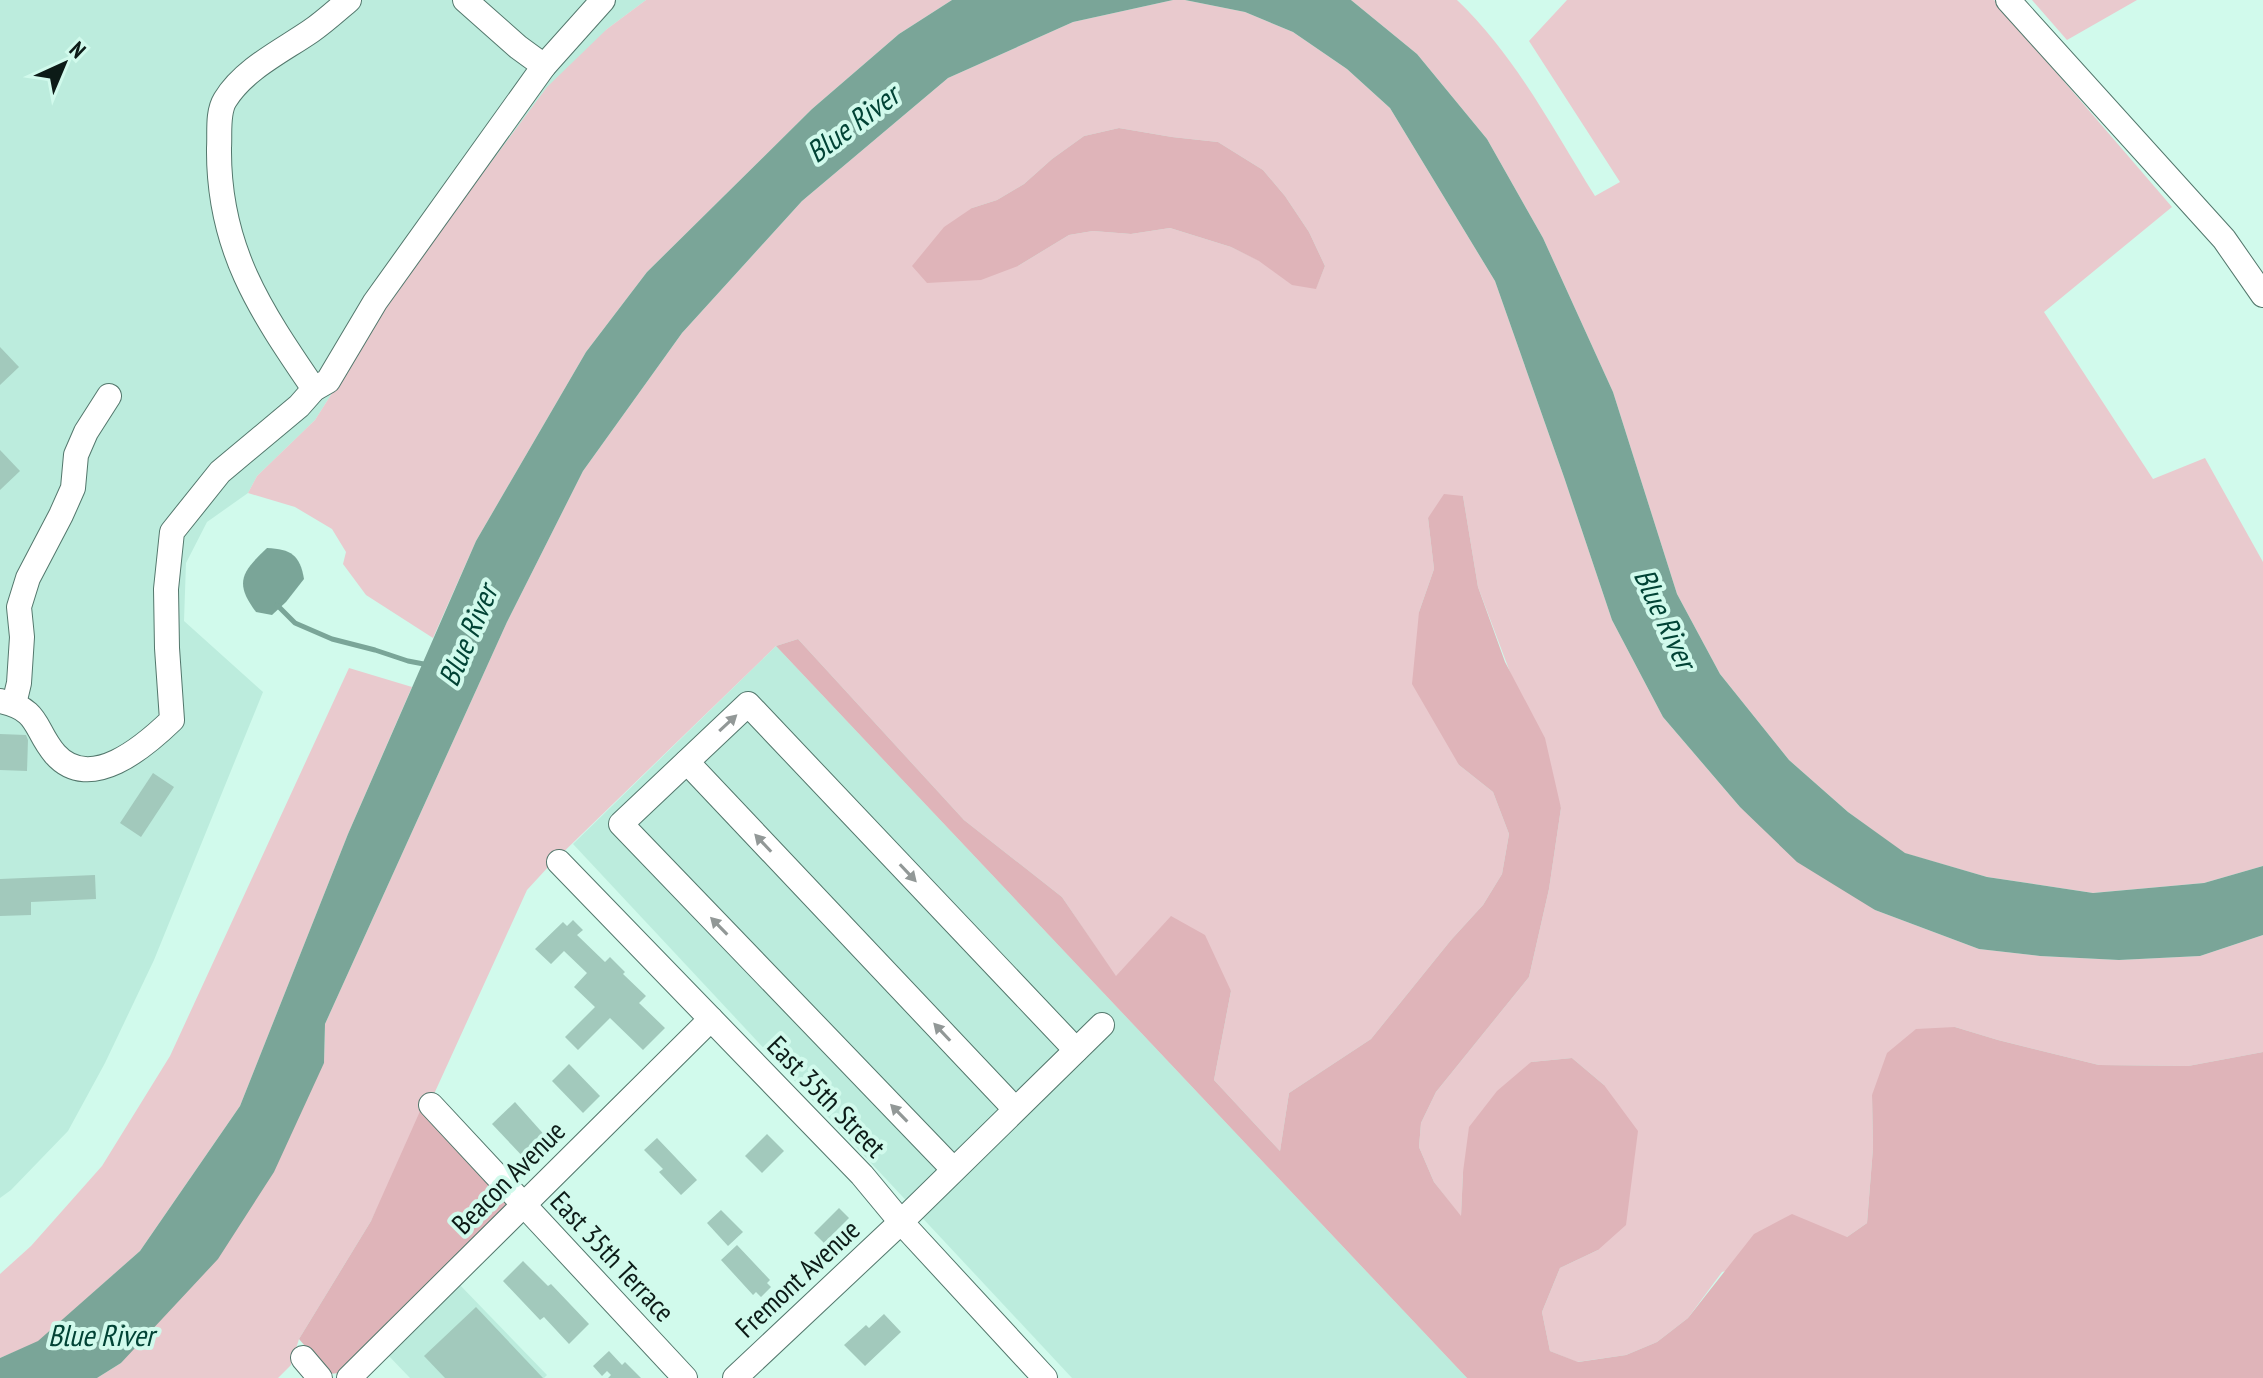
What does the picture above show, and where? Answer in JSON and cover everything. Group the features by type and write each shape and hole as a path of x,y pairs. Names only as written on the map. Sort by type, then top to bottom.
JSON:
{"street":[{"path":"314,389 274,331 249,287 233,247 219,171 220,113 223,101 245,78 315,29 349,0"},
{"path":"465,0 544,66"},
{"path":"109,396 86,432 76,455 73,488 28,578 19,607 19,683 7,702 35,718 53,751 65,764 89,769 132,755 172,720 166,589 172,532 220,472 299,406 314,389 328,381 375,302 544,66 603,0"},
{"path":"2008,0 2224,239 2263,295"},
{"path":"953,1169 621,824 748,704 1076,1050"},
{"path":"687,762 1015,1109"},
{"name":"East 35th Street","path":"559,862 862,1175 901,1222 1045,1378"},
{"name":"Beacon Avenue","path":"349,1378 711,1019"},
{"name":"Fremont Avenue","path":"735,1378 901,1222 1102,1025"},
{"name":"East 35th Terrace","path":"431,1105 685,1378"},
{"path":"303,1358 320,1378"}],"shaded area":[{"path":"0,0 646,0 607,29 403,281 315,420 257,476 248,493 207,522 186,563 184,621 263,692 154,960 105,1063 68,1131 0,1198"},
{"path":"646,0 952,0 899,34 812,109 647,272 586,352 476,541 433,638 366,595 343,564 346,552 332,529 295,507 248,493 257,476 315,420 403,281 547,87 607,29"},
{"path":"1173,0 1245,12 1293,32 1347,69 1390,108 1495,281 1612,620 1663,717 1740,807 1875,910 1979,949 2119,960 2200,956 2263,935 2263,1052 2188,1066 2099,1065 1955,1027 1872,1095 1873,1148 1867,1223 1847,1237 1722,1272 1688,1318 1657,1342 1626,1355 1577,1362 1550,1351 1542,1312 1560,1268 1598,1250 1604,1085 1572,1058 1531,1062 1463,1172 1461,1217 1434,1182 1419,1147 1421,1123 1436,1092 1529,977 1549,889 1561,808 1478,587 1463,496 1428,518 1434,569 1419,612 1459,765 1493,792 1509,834 1502,874 1483,905 1371,1039 1289,1093 1280,1151 1214,1080 1231,991 1171,917 1116,977 1062,897 964,820 798,639 776,646 527,890 434,1094 371,1221 299,1339 291,1365 278,1378 97,1378 121,1363 324,1063 325,1024 507,622 583,471 682,333 802,201 948,78 1073,22","holes":["1119,128 1218,142 1263,170 1309,232 1325,266 1316,288 1231,247 1170,228 1131,234 1093,231 1069,235 1018,266 972,208 997,200 1024,184 1084,136"]},
{"path":"1351,0 1457,0 1478,21 1515,69 1595,196 1620,182 1529,41 1567,0 1994,0 2172,207 2044,312 2153,479 2205,458 2263,562 2263,866 2204,883 2093,893 1987,877 1904,853 1848,812 1789,760 1720,674 1677,594 1613,392 1543,238 1487,139 1417,54"},
{"path":"2032,0 2137,0 2067,40"},
{"path":"1119,128 1218,142 1263,170 1309,232 1325,266 1316,289 1292,285 1259,261 1231,247 1170,228 1131,234 1093,231 1069,235 1018,266 981,280 927,283 912,266 944,227 972,208 997,200 1024,184 1084,136"},
{"path":"1444,494 1463,496 1478,587 1505,662 1545,738 1561,808 1549,889 1529,977 1436,1092 1421,1123 1419,1147 1434,1182 1461,1216 1469,1127 1497,1091 1531,1062 1572,1058 1604,1085 1638,1131 1626,1225 1598,1250 1560,1268 1542,1312 1550,1351 1578,1362 1626,1355 1657,1342 1688,1318 1754,1234 1792,1214 1847,1237 1867,1223 1873,1148 1872,1095 1887,1053 1916,1029 1955,1027 2099,1065 2188,1066 2263,1052 2263,1378 1467,1378 776,646 798,639 964,820 1062,897 1116,976 1171,916 1205,935 1231,991 1214,1080 1280,1151 1289,1093 1371,1039 1483,905 1502,874 1509,834 1493,792 1459,765 1412,684 1419,612 1434,569 1428,518"},
{"path":"776,646 1467,1378 1072,1378 573,844"},
{"path":"349,668 412,687 348,834 240,1106 140,1251 38,1342 0,1358 0,1274 31,1246 102,1166 170,1056"},
{"path":"421,1109 504,1197 508,1208 339,1373 329,1374 299,1339 371,1221"},
{"path":"458,1283 547,1375 544,1378 410,1378 387,1354"}],"water":[{"name":"Blue River","path":"952,0 1173,0 1073,22 948,78 802,201 682,333 583,471 507,622 325,1024 324,1063 274,1172 218,1259 121,1363 97,1378 0,1378 0,1358 38,1341 140,1251 240,1106 348,834 476,541 586,352 647,272 812,109 899,34"},
{"name":"Blue River","path":"1185,0 1351,0 1417,54 1487,139 1543,238 1613,392 1677,594 1720,674 1789,760 1848,812 1905,853 1987,877 2093,893 2204,883 2263,866 2263,935 2200,956 2119,960 1979,949 1875,910 1797,862 1740,807 1663,717 1612,620 1495,281 1390,108 1347,69 1293,32 1245,12"},
{"path":"267,548 293,555 300,564 304,579 272,615 256,612 243,585 247,570"}],"building":[{"path":"0,347 19,367 0,385"},
{"path":"0,450 20,471 0,490"},
{"path":"0,734 26,735 27,771 0,770"},
{"path":"153,773 174,787 141,837 120,823"},
{"path":"95,875 96,899 31,902 31,915 0,916 0,879"},
{"path":"573,920 583,930 577,935 605,962 610,957 625,972 623,974 646,996 639,1003 665,1028 643,1050 610,1018 578,1050 565,1037 595,1007 574,987 587,973 564,951 551,964 535,949 563,922 567,926"},
{"path":"569,1064 600,1096 583,1113 552,1081"},
{"path":"515,1102 548,1139 526,1160 492,1124"},
{"path":"767,1134 784,1151 762,1173 745,1156"},
{"path":"657,1138 697,1180 681,1195 659,1172 663,1169 644,1150"},
{"path":"839,1208 849,1218 824,1243 814,1233"},
{"path":"721,1210 743,1232 728,1246 707,1223"},
{"path":"737,1245 770,1280 767,1283 771,1287 761,1297 756,1292 753,1295 721,1260"},
{"path":"523,1261 548,1286 551,1284 589,1324 569,1344 544,1317 540,1320 503,1281"},
{"path":"476,1307 543,1378 445,1378 424,1356"},
{"path":"884,1314 901,1332 865,1366 844,1345"},
{"path":"609,1351 641,1378 608,1378 611,1375 607,1371 602,1376 593,1366"}],"waterway":[{"path":"277,605 295,623 332,639 429,665"}]}
